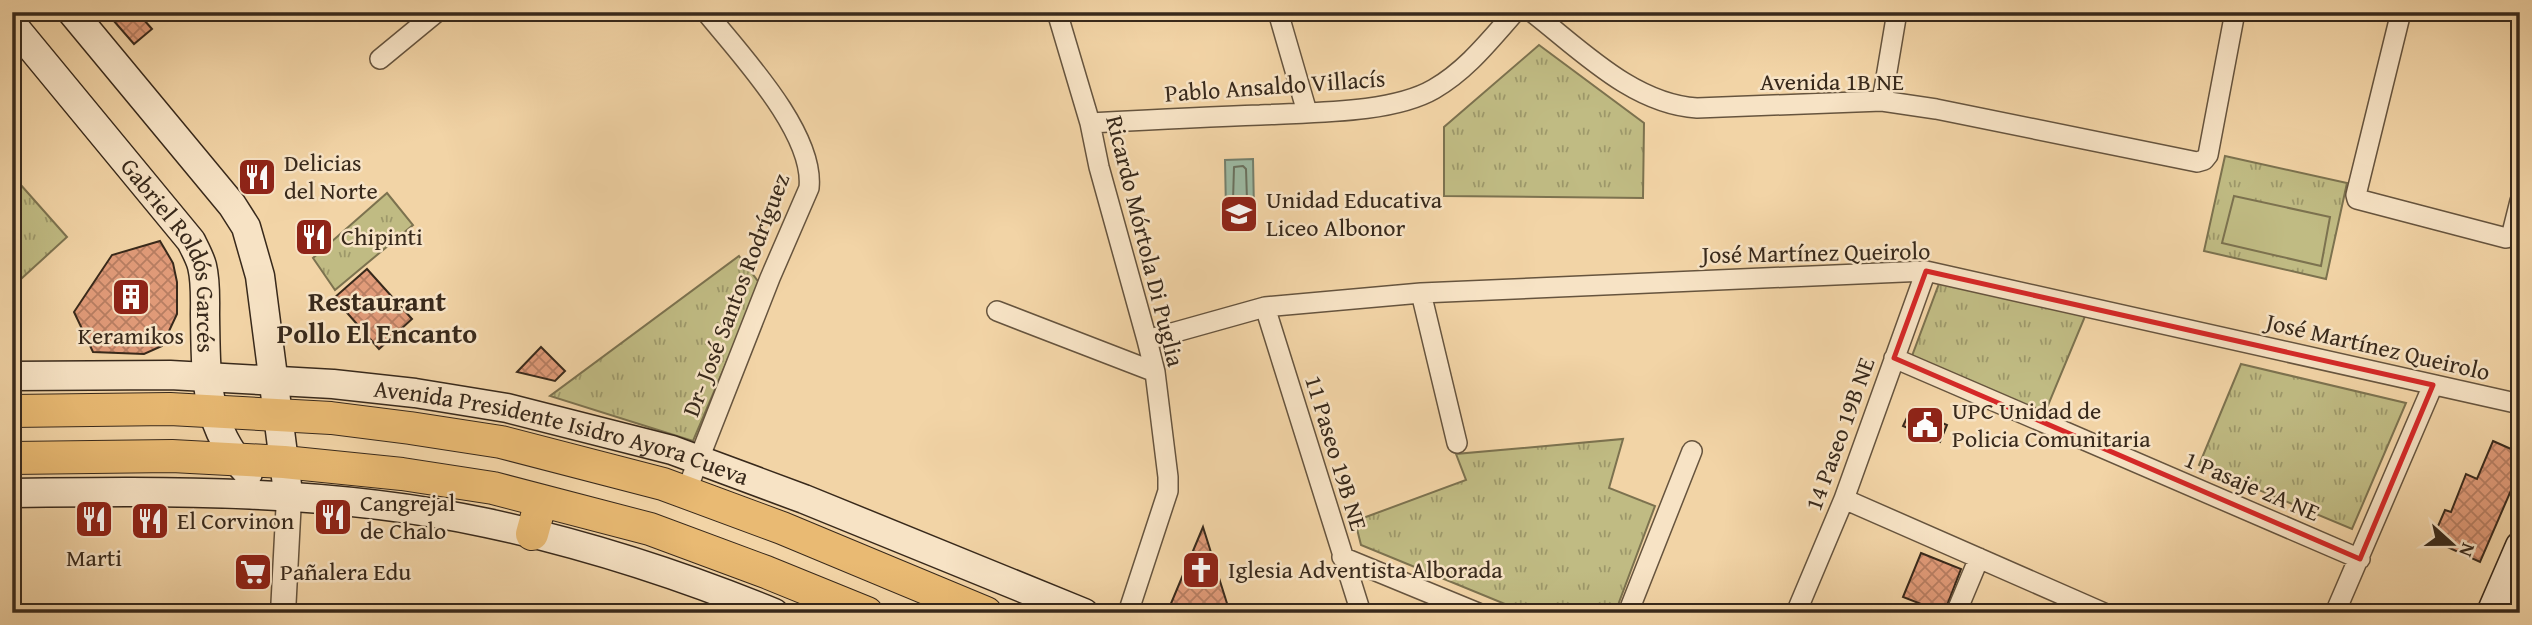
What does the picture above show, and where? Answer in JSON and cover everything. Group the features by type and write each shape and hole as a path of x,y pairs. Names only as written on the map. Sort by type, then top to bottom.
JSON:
{"main road":[{"path":"72,12 232,205 246,226 260,276 289,498"},
{"name":"Gabriel Roldós Garcés","path":"12,24 191,241 202,265 205,290 206,377 212,412 235,460 269,489 289,498"},
{"name":"Avenida Presidente Isidro Ayora Cueva","path":"12,376 170,375 333,384 415,393 506,408 672,450 804,499 1084,613"},
{"name":"Avenida Presidente Isidro Ayora Cueva","path":"12,411 170,409 331,418 501,442 686,492 782,528 986,613"},
{"path":"12,458 172,456 284,462 415,476 493,488 650,528 867,613"},
{"path":"12,493 170,491 396,508 485,523 638,562 774,613"},
{"path":"532,534 541,501"},
{"path":"2491,613 2520,546"}],"street":[{"path":"380,59 437,12"},
{"name":"Dr- José Santos Rodríguez","path":"686,492 770,278 809,188 811,177 806,155 795,133 762,80 706,12"},
{"name":"Ricardo Mórtola Di Puglia","path":"1057,12 1090,122 1099,167 1155,372 1168,485 1128,613"},
{"path":"1278,12 1307,112"},
{"name":"Pablo Ansaldo Villacís","path":"1090,122 1385,106 1431,91 1474,58 1515,12"},
{"name":"Avenida 1B NE","path":"1532,12 1625,83 1669,105 1697,108 1882,101 1936,109 2197,162 2208,155 2235,12"},
{"path":"1882,101 1897,12"},
{"path":"2401,12 2356,195 2361,202 2505,238 2512,233 2520,201"},
{"name":"José Martínez Queirolo","path":"1147,340 1265,307 1421,293 1926,271 2520,404"},
{"name":"14 Paseo 19B NE","path":"1796,613 1844,499 1926,271"},
{"path":"1421,293 1457,443"},
{"name":"11 Paseo 19B NE","path":"1265,307 1361,613"},
{"path":"997,311 1155,372"},
{"name":"1 Pasaje 2A NE","path":"1894,358 2360,559"},
{"path":"2335,613 2433,385"},
{"path":"1628,613 1692,451"},
{"path":"283,613 289,498"},
{"path":"1844,499 2104,613"},
{"path":"1342,557 1478,613"},
{"path":"1956,613 1979,558"}],"highlighted area":[{"path":"1926,271 2433,385 2360,559 1894,358"}],"green space":[{"path":"1539,45 1644,123 1643,198 1444,196 1444,127"},
{"path":"2225,156 2347,183 2326,279 2204,251"},
{"path":"12,175 67,237 21,279 12,279"},
{"path":"387,193 413,225 335,290 313,258"},
{"path":"2234,196 2330,217 2321,266 2222,243"},
{"path":"739,256 760,284 693,441 550,396"},
{"path":"1940,281 2086,314 2044,415 1912,356"},
{"path":"2241,364 2406,403 2352,529 2199,465"},
{"path":"1623,439 1609,488 1655,506 1615,613 1527,613 1361,545 1355,521 1466,480 1456,454"}],"water":[{"path":"1253,159 1254,210 1226,211 1225,160"}],"building":[{"path":"106,12 137,12 152,29 134,44"},
{"name":"Keramikos","path":"160,241 173,263 177,282 177,314 162,346 144,354 93,352 74,312 112,255"},
{"path":"367,269 412,319 379,349 334,298"},
{"path":"541,347 565,371 555,381 517,372"},
{"name":"UPC Unidad de Policia Comunitaria","path":"1911,409 1947,425 1940,442 1903,426"},
{"path":"2493,441 2520,453 2520,491 2512,488 2480,562 2432,540 2445,510 2451,512 2466,474 2477,479"},
{"name":"Iglesia Adventista Alborada","path":"1203,527 1230,613 1167,613"},
{"path":"1921,553 1961,569 1944,613 1903,597"}],"place":[{"name":"Delicias del Norte","path":"257,177"},
{"name":"Unidad Educativa Liceo Albonor","path":"1239,214"},
{"name":"Chipinti","path":"314,237"},
{"name":"Keramikos","path":"131,297"},
{"name":"UPC Unidad de Policia Comunitaria","path":"1925,425"},
{"name":"Cangrejal de Chalo","path":"333,517"},
{"name":"Marti","path":"94,519"},
{"name":"El Corvinon","path":"150,521"},
{"name":"Iglesia Adventista Alborada","path":"1201,570"},
{"name":"Pañalera Edu","path":"253,572"}],"district":[{"name":"Restaurant Pollo El Encanto","path":"377,317"}]}
